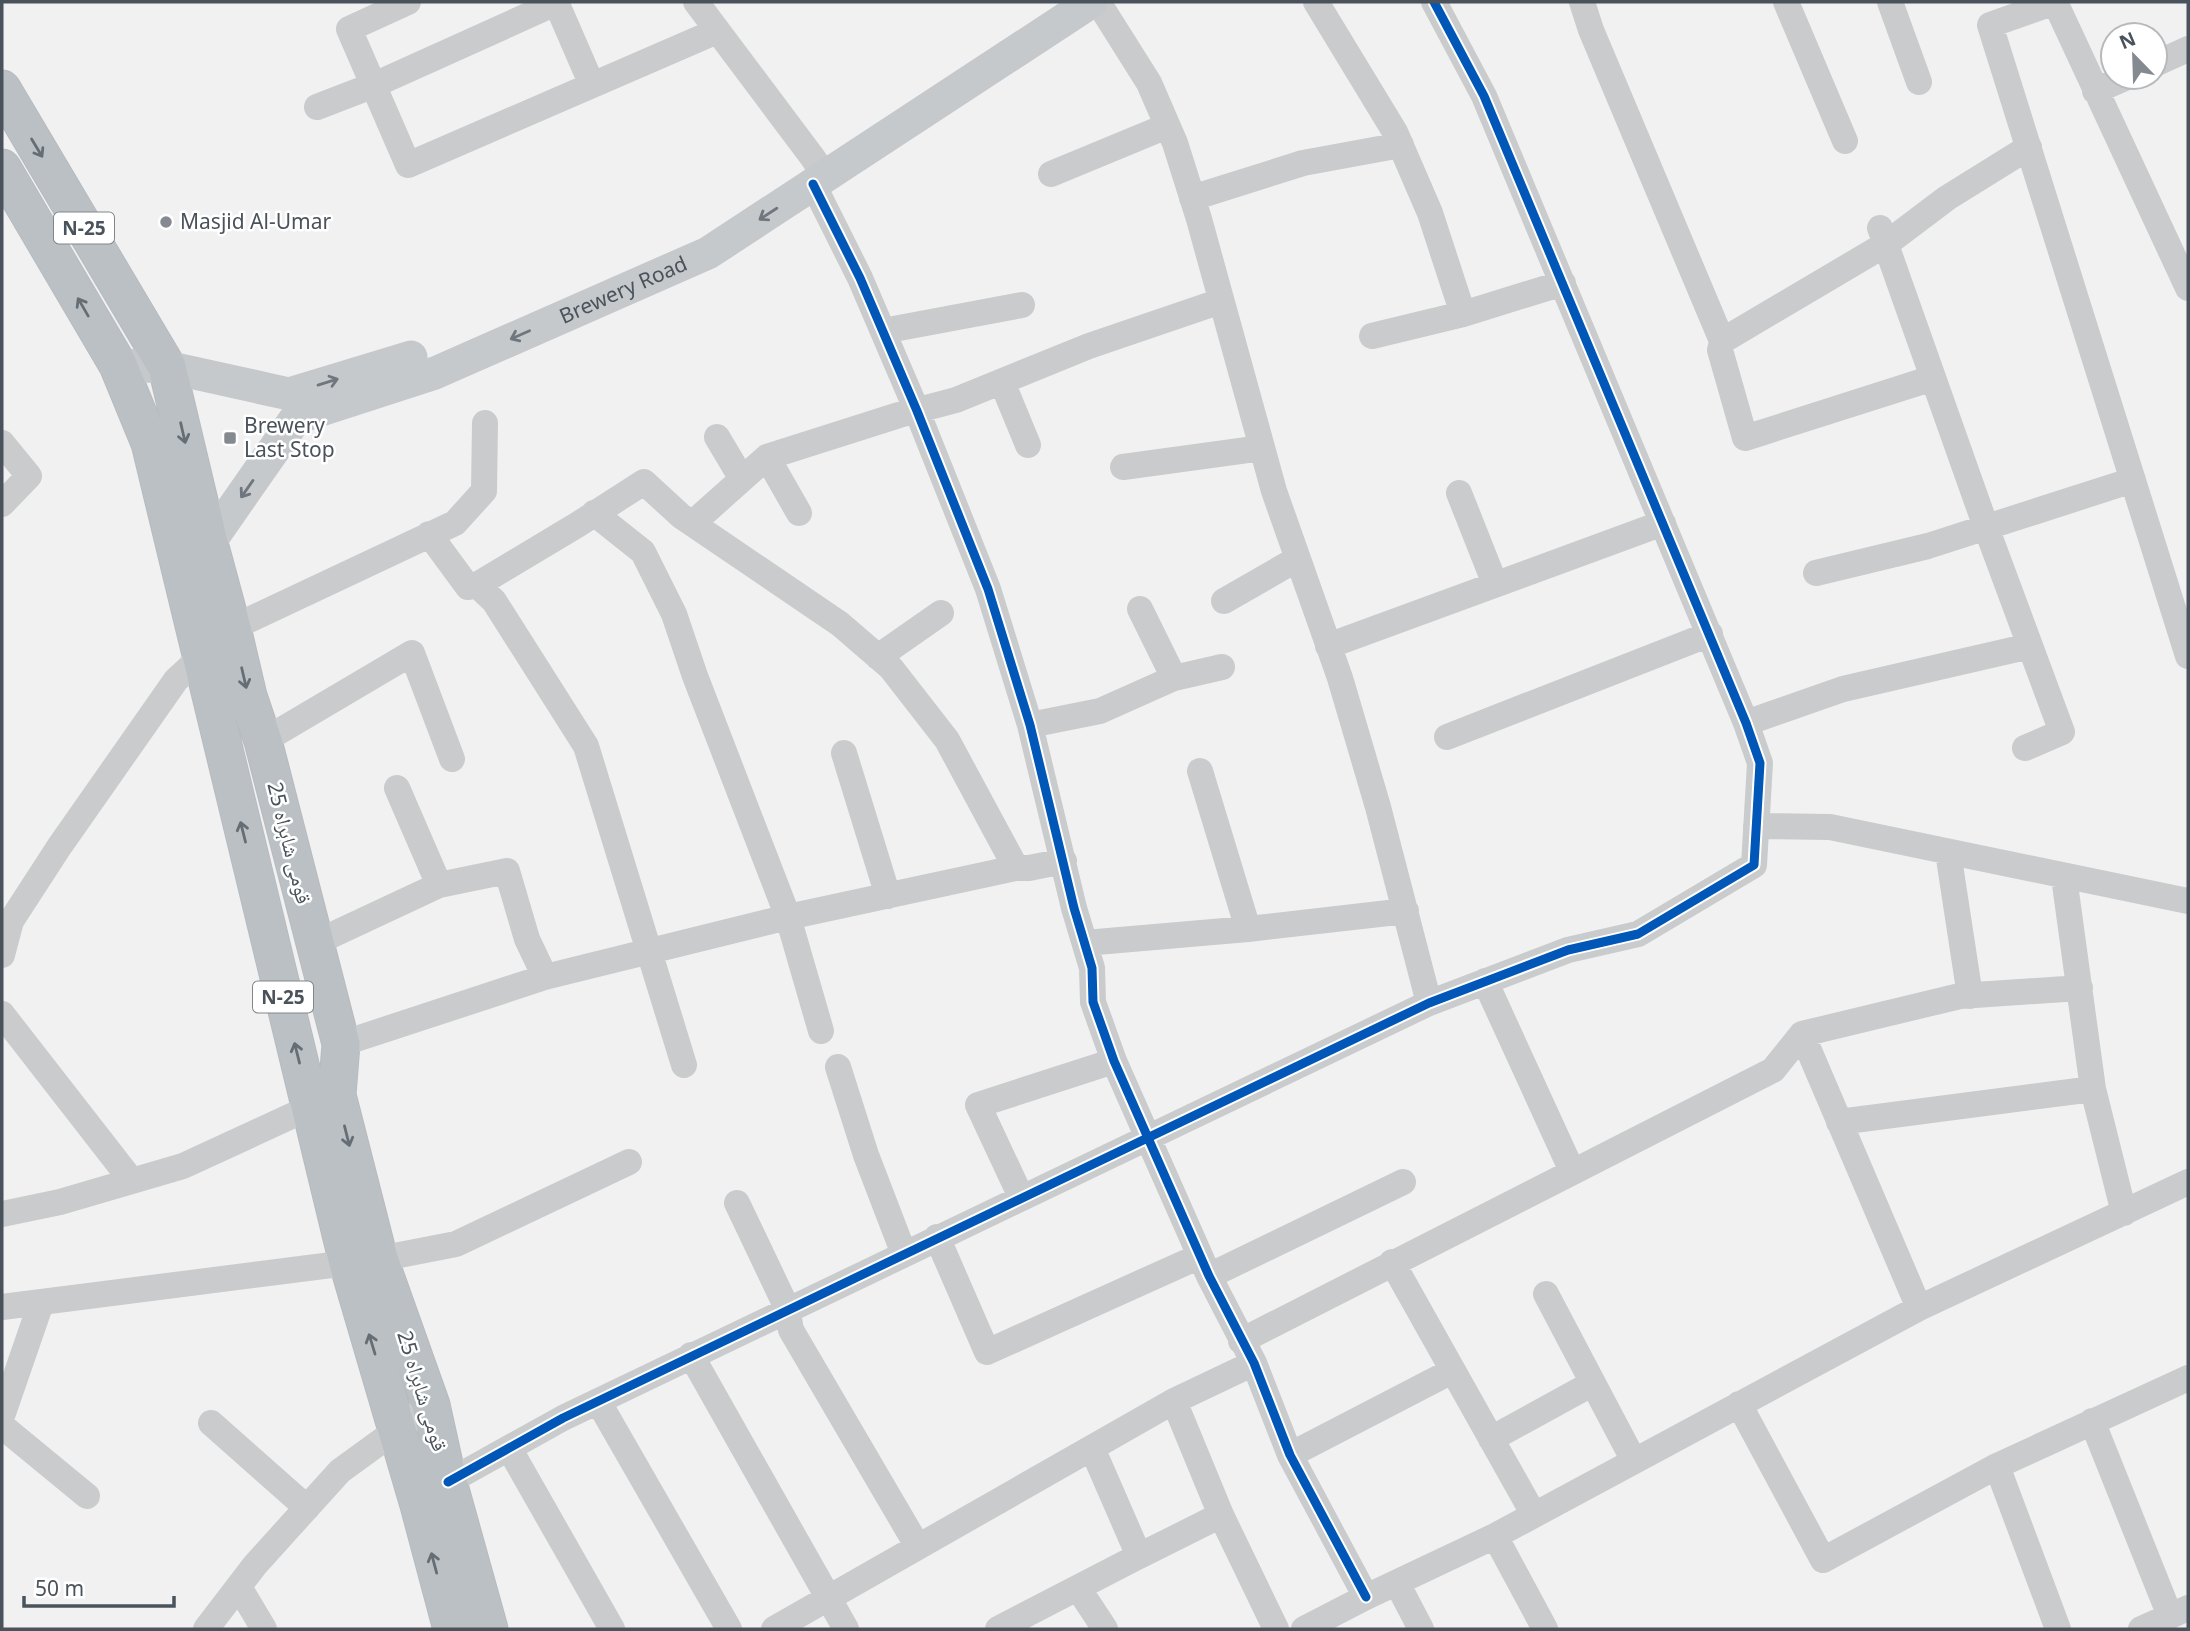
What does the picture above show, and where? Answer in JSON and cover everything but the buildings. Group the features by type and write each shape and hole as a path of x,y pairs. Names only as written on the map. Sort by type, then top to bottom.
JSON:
{"highway":[{"name":"قومی شاہراہ 25","path":"2,89 167,367 248,696 263,741 341,1044 324,1101"},
{"name":"قومی شاہراہ 25","path":"2,167 118,365 150,443 200,658 324,1101 363,1261 397,1429 452,1629"},
{"name":"قومی شاہراہ 25","path":"363,1261 431,1405 448,1482 489,1629"}],"main road":[{"name":"Brewery Road","path":"817,173 1054,2"},
{"name":"Brewery Road","path":"118,365 167,367 293,406 418,355 700,231 817,173 1091,2"},
{"path":"182,582 293,406"}],"street":[{"path":"408,2 349,29 408,166 717,31"},
{"path":"317,107 374,85 556,2 592,85"},
{"path":"696,2 817,173 917,411 988,589 1030,725 1074,908 1092,968 1094,1002 1114,1061 1205,1266 1248,1352 1290,1455 1366,1597"},
{"path":"1098,2 1149,83 1192,198 1274,492 1328,646 1378,807 1429,1003"},
{"path":"1316,2 1395,131 1430,213 1463,314"},
{"path":"448,1482 598,1401 787,1308 1429,1003 1568,950 1638,934 1754,865 1760,763 1746,723 1484,96 1434,2"},
{"path":"1582,2 1591,30 1722,341 1720,350 1745,438 1933,378"},
{"path":"1786,2 1845,141"},
{"path":"1890,2 1919,82"},
{"path":"2188,288 2055,2 1990,24 2188,656"},
{"path":"2169,58 2188,49"},
{"path":"2095,91 2099,89"},
{"path":"1051,174 1167,126"},
{"path":"1192,198 1303,163 1401,145"},
{"path":"1722,341 1883,236 2029,147"},
{"path":"1883,236 2062,732 2025,748"},
{"path":"1372,336 1463,314 1563,283"},
{"path":"692,523 766,457 956,400 1090,346 1221,301"},
{"path":"883,331 1022,305"},
{"path":"1002,382 1028,445"},
{"path":"2,956 11,921 59,847 176,680 232,628 455,523 484,491 485,423"},
{"path":"716,438 742,479"},
{"path":"2,443 29,476 2,504"},
{"path":"1123,467 1262,448"},
{"path":"766,457 799,513"},
{"path":"1816,573 1928,546 2133,480"},
{"path":"429,534 468,587 477,586 643,482 692,523 841,624 891,668 947,740 1016,868"},
{"path":"1460,493 1494,584"},
{"path":"594,513 643,552 674,614 695,676 788,917 821,1031"},
{"path":"1328,646 1663,523"},
{"path":"1224,601 1297,559"},
{"path":"477,586 494,601 586,746 684,1065"},
{"path":"1140,609 1174,678"},
{"path":"878,657 941,613"},
{"path":"1447,737 1710,634"},
{"path":"1746,723 1843,689 2030,646"},
{"path":"263,741 412,653 452,759"},
{"path":"1030,725 1100,710 1174,678 1222,667"},
{"path":"844,753 888,896"},
{"path":"1200,771 1248,929"},
{"path":"397,788 439,885"},
{"path":"1756,826 1830,827 2188,901"},
{"path":"1948,852 1970,996"},
{"path":"341,1044 545,977 650,950 788,917 1016,868 1064,861"},
{"path":"315,943 439,885 507,871 527,939 545,977"},
{"path":"2064,877 2093,1089 2124,1213"},
{"path":"1085,943 1248,929 1406,911"},
{"path":"1485,981 1572,1171"},
{"path":"774,1629 1174,1401 1392,1262 1773,1070 1802,1034 1970,996 2080,988"},
{"path":"2,1014 132,1181"},
{"path":"1802,1034 1919,1308"},
{"path":"1021,1197 978,1105 1114,1061"},
{"path":"838,1067 866,1156 904,1254"},
{"path":"1839,1122 2093,1089"},
{"path":"2,1214 60,1202 183,1166 324,1101"},
{"path":"2,1307 363,1261 456,1244 629,1162"},
{"path":"937,1237 987,1352 1205,1266 1403,1182"},
{"path":"1304,1629 1495,1536 1919,1308 2188,1182"},
{"path":"737,1203 787,1308 791,1330 918,1546"},
{"path":"1392,1262 1534,1515"},
{"path":"1546,1294 1634,1461"},
{"path":"2,1416 41,1303"},
{"path":"691,1356 846,1629"},
{"path":"1290,1455 1452,1371"},
{"path":"1739,1404 1823,1560 1997,1466 2188,1378"},
{"path":"1491,1439 1592,1383"},
{"path":"598,1401 729,1629"},
{"path":"1174,1401 1221,1515 1276,1629"},
{"path":"206,1629 255,1565 340,1471 431,1405"},
{"path":"2092,1421 2179,1612 2141,1629"},
{"path":"211,1423 307,1508"},
{"path":"2,1426 87,1496"},
{"path":"509,1448 612,1629"},
{"path":"1092,1448 1139,1556"},
{"path":"1997,1466 2058,1629"},
{"path":"998,1629 1221,1515"},
{"path":"1495,1536 1545,1629"},
{"path":"1397,1583 1421,1629"},
{"path":"239,1587 264,1629"},
{"path":"1078,1588 1105,1629"}],"cycle path":[{"path":"448,1482 563,1418 1429,1003 1568,950 1638,934 1754,865 1760,763 1746,723 1484,96 1434,2"},
{"path":"813,184 860,278 988,589 1030,725 1074,908 1092,968 1093,1002 1114,1061 1209,1276 1254,1363 1290,1455 1366,1597"}],"place":[{"name":"Masjid Al-Umar","path":"166,222"},
{"name":"Brewery Last Stop","path":"230,438"}]}
